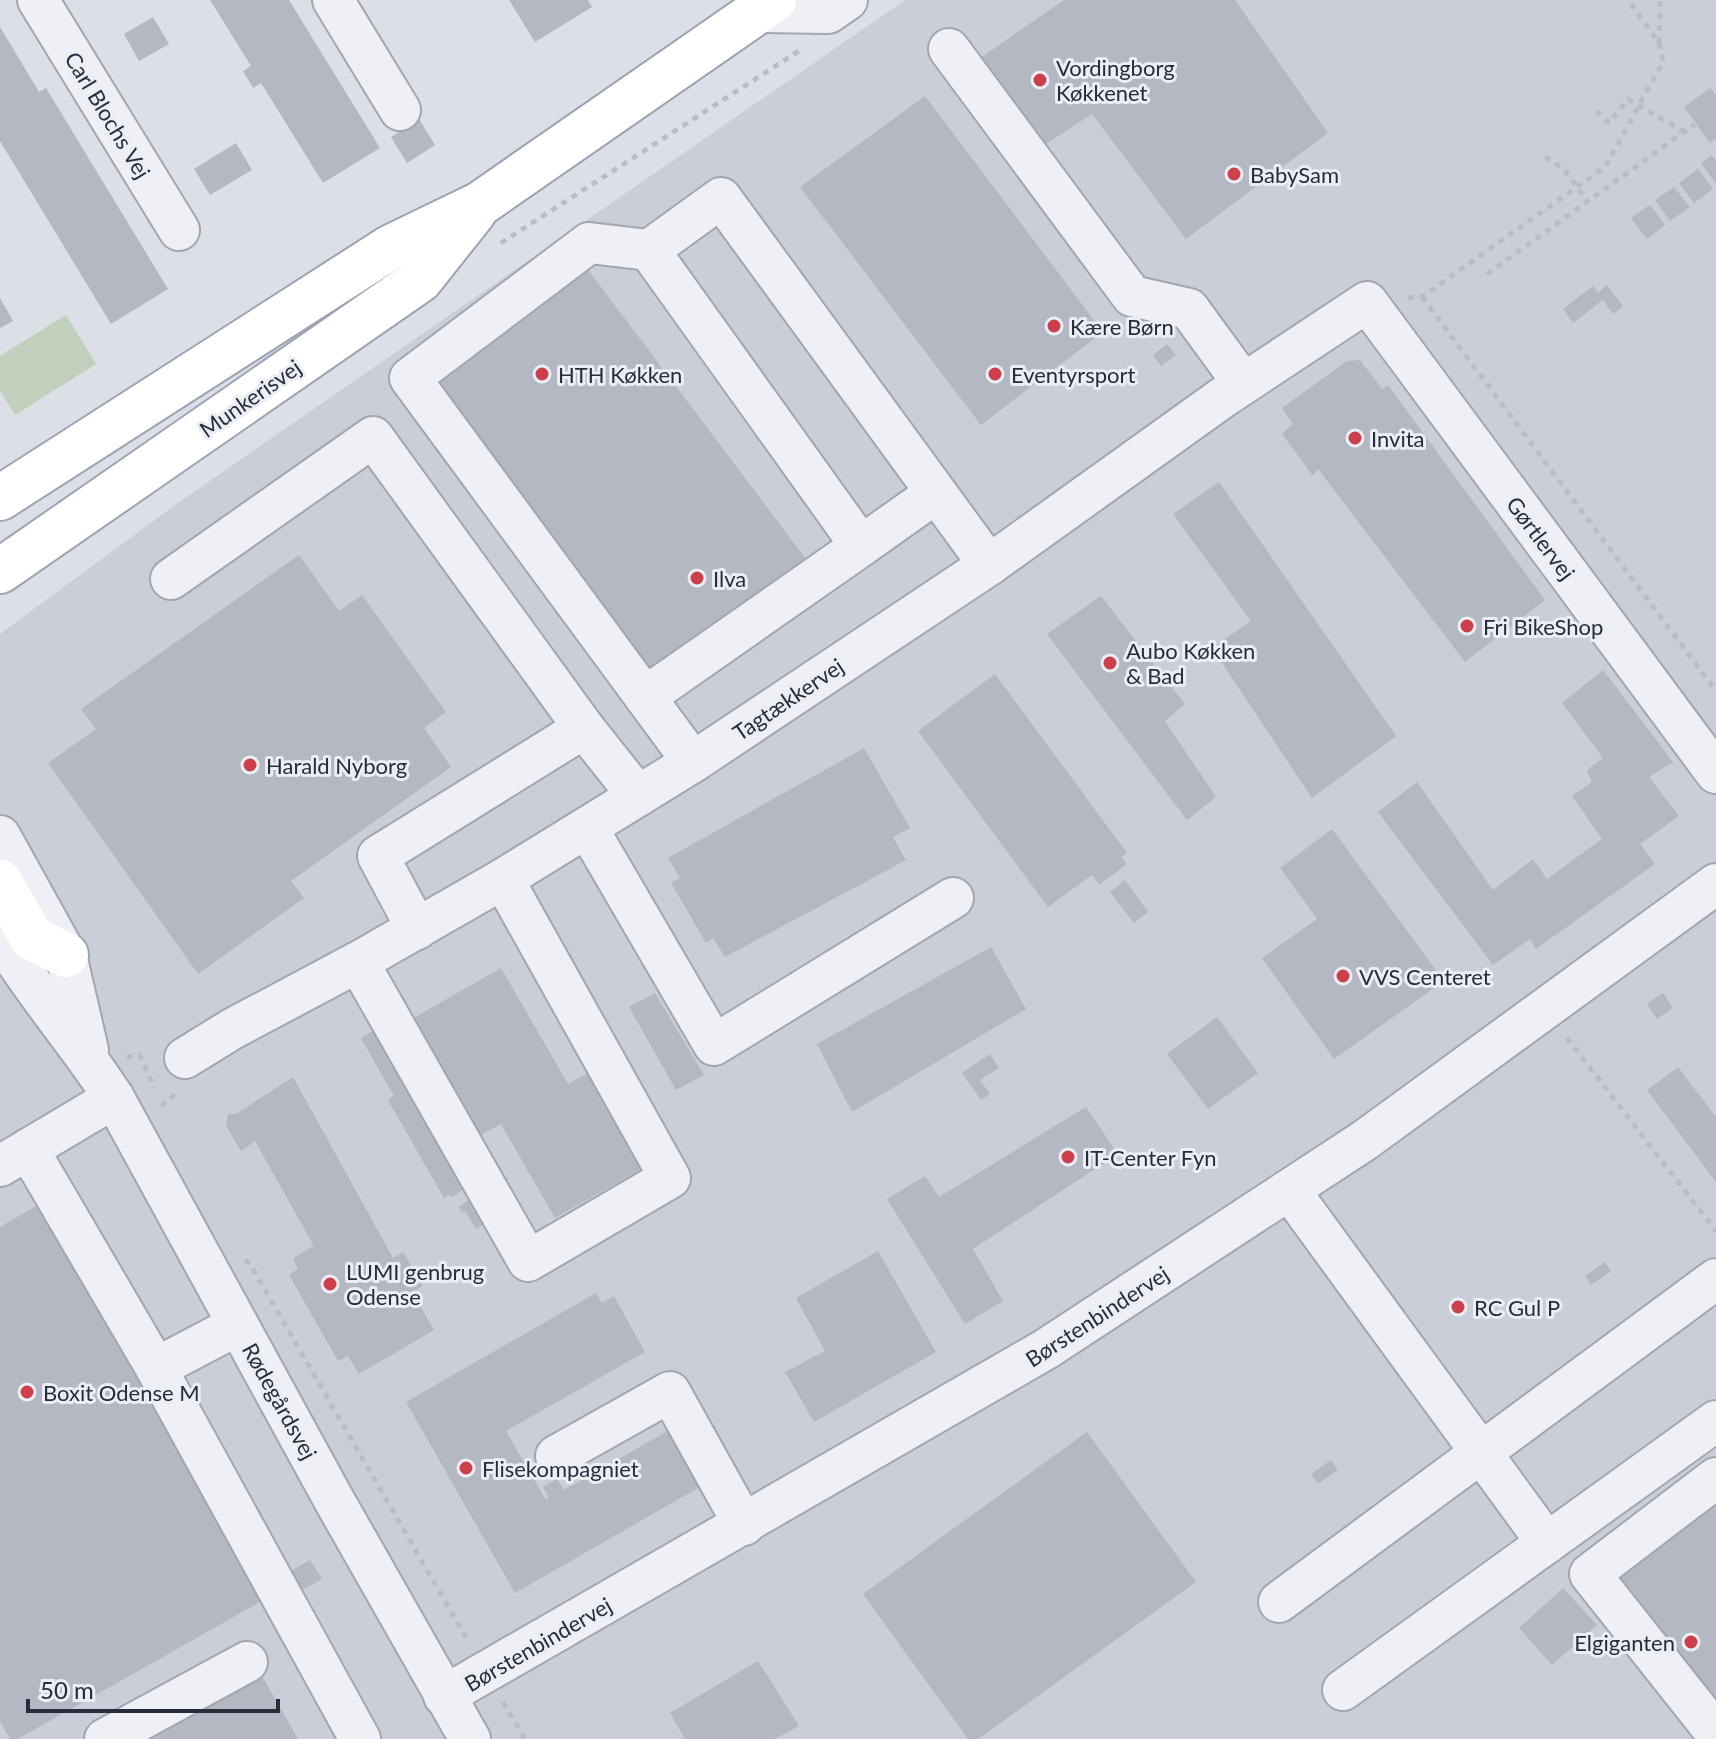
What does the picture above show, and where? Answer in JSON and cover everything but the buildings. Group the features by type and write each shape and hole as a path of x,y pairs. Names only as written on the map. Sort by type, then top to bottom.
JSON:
{"main road":[{"name":"Munkerisvej","path":"0,498 391,247 480,204 766,6"},
{"name":"Munkerisvej","path":"0,571 420,280 480,204"},
{"path":"0,535 188,408 213,361"},
{"path":"0,882 32,938 66,955"}],"street":[{"name":"Carl Blochs Vej","path":"38,0 179,230"},
{"path":"333,0 400,110"},
{"path":"766,6 828,13 847,0"},
{"path":"949,49 1132,296 1189,309 1243,383"},
{"path":"693,762 410,378 589,243 649,250 721,198 989,565"},
{"path":"649,250 861,546"},
{"name":"Tagtækkervej","path":"185,1058 503,879 693,762 989,565 1243,383 1367,302"},
{"name":"Gørtlervej","path":"1367,302 1716,773"},
{"path":"171,579 373,437 584,728 638,796"},
{"path":"645,697 936,493"},
{"path":"417,929 378,856 584,728"},
{"path":"588,829 714,1045 953,898"},
{"name":"Rødegårdsvej","path":"0,836 66,955 91,1061"},
{"path":"358,962 528,1261 670,1178 503,879"},
{"name":"Børstenbindervej","path":"444,1696 1046,1349 1290,1191 1716,884"},
{"name":"Rødegårdsvej","path":"0,936 27,980 91,1061 114,1098 470,1739"},
{"path":"114,1098 14,1158 156,1368 360,1739"},
{"path":"1290,1191 1547,1543"},
{"path":"1279,1602 1702,1290"},
{"path":"156,1368 238,1325"},
{"path":"556,1456 670,1392 744,1525"},
{"path":"1343,1690 1716,1421"},
{"path":"1716,1478 1590,1574 1716,1733"},
{"path":"105,1739 247,1662"}],"path":[{"path":"1628,0 1659,43"},
{"path":"1367,302 1422,297 1605,167 1663,62 1659,43 1660,0"},
{"path":"499,244 812,42"},
{"path":"1596,111 1609,123 1628,99 1684,132"},
{"path":"1487,274 1695,124"},
{"path":"1545,157 1564,169 1588,202"},
{"path":"1422,297 1716,691"},
{"path":"1545,1008 1716,1231"},
{"path":"91,1061 140,1055 165,1116"},
{"path":"240,1256 250,1264 525,1739"}],"shaded area":[{"path":"905,0 1716,0 1716,1739 0,1739 0,634 175,505"}],"green space":[{"path":"66,315 96,364 15,415 0,391 0,356"}],"place":[{"name":"Vordingborg Køkkenet","path":"1040,80"},
{"name":"BabySam","path":"1234,174"},
{"name":"Kære Børn","path":"1054,326"},
{"name":"HTH Køkken","path":"542,374"},
{"name":"Eventyrsport","path":"995,374"},
{"name":"Invita","path":"1355,438"},
{"name":"Ilva","path":"697,578"},
{"name":"Fri BikeShop","path":"1467,626"},
{"name":"Aubo Køkken & Bad","path":"1110,663"},
{"name":"Harald Nyborg","path":"250,765"},
{"name":"VVS Centeret","path":"1343,976"},
{"name":"IT-Center Fyn","path":"1068,1157"},
{"name":"LUMI genbrug Odense","path":"330,1284"},
{"name":"RC Gul P","path":"1458,1307"},
{"name":"Boxit Odense M","path":"27,1392"},
{"name":"Flisekompagniet","path":"466,1468"},
{"name":"Elgiganten","path":"1691,1642"}]}
